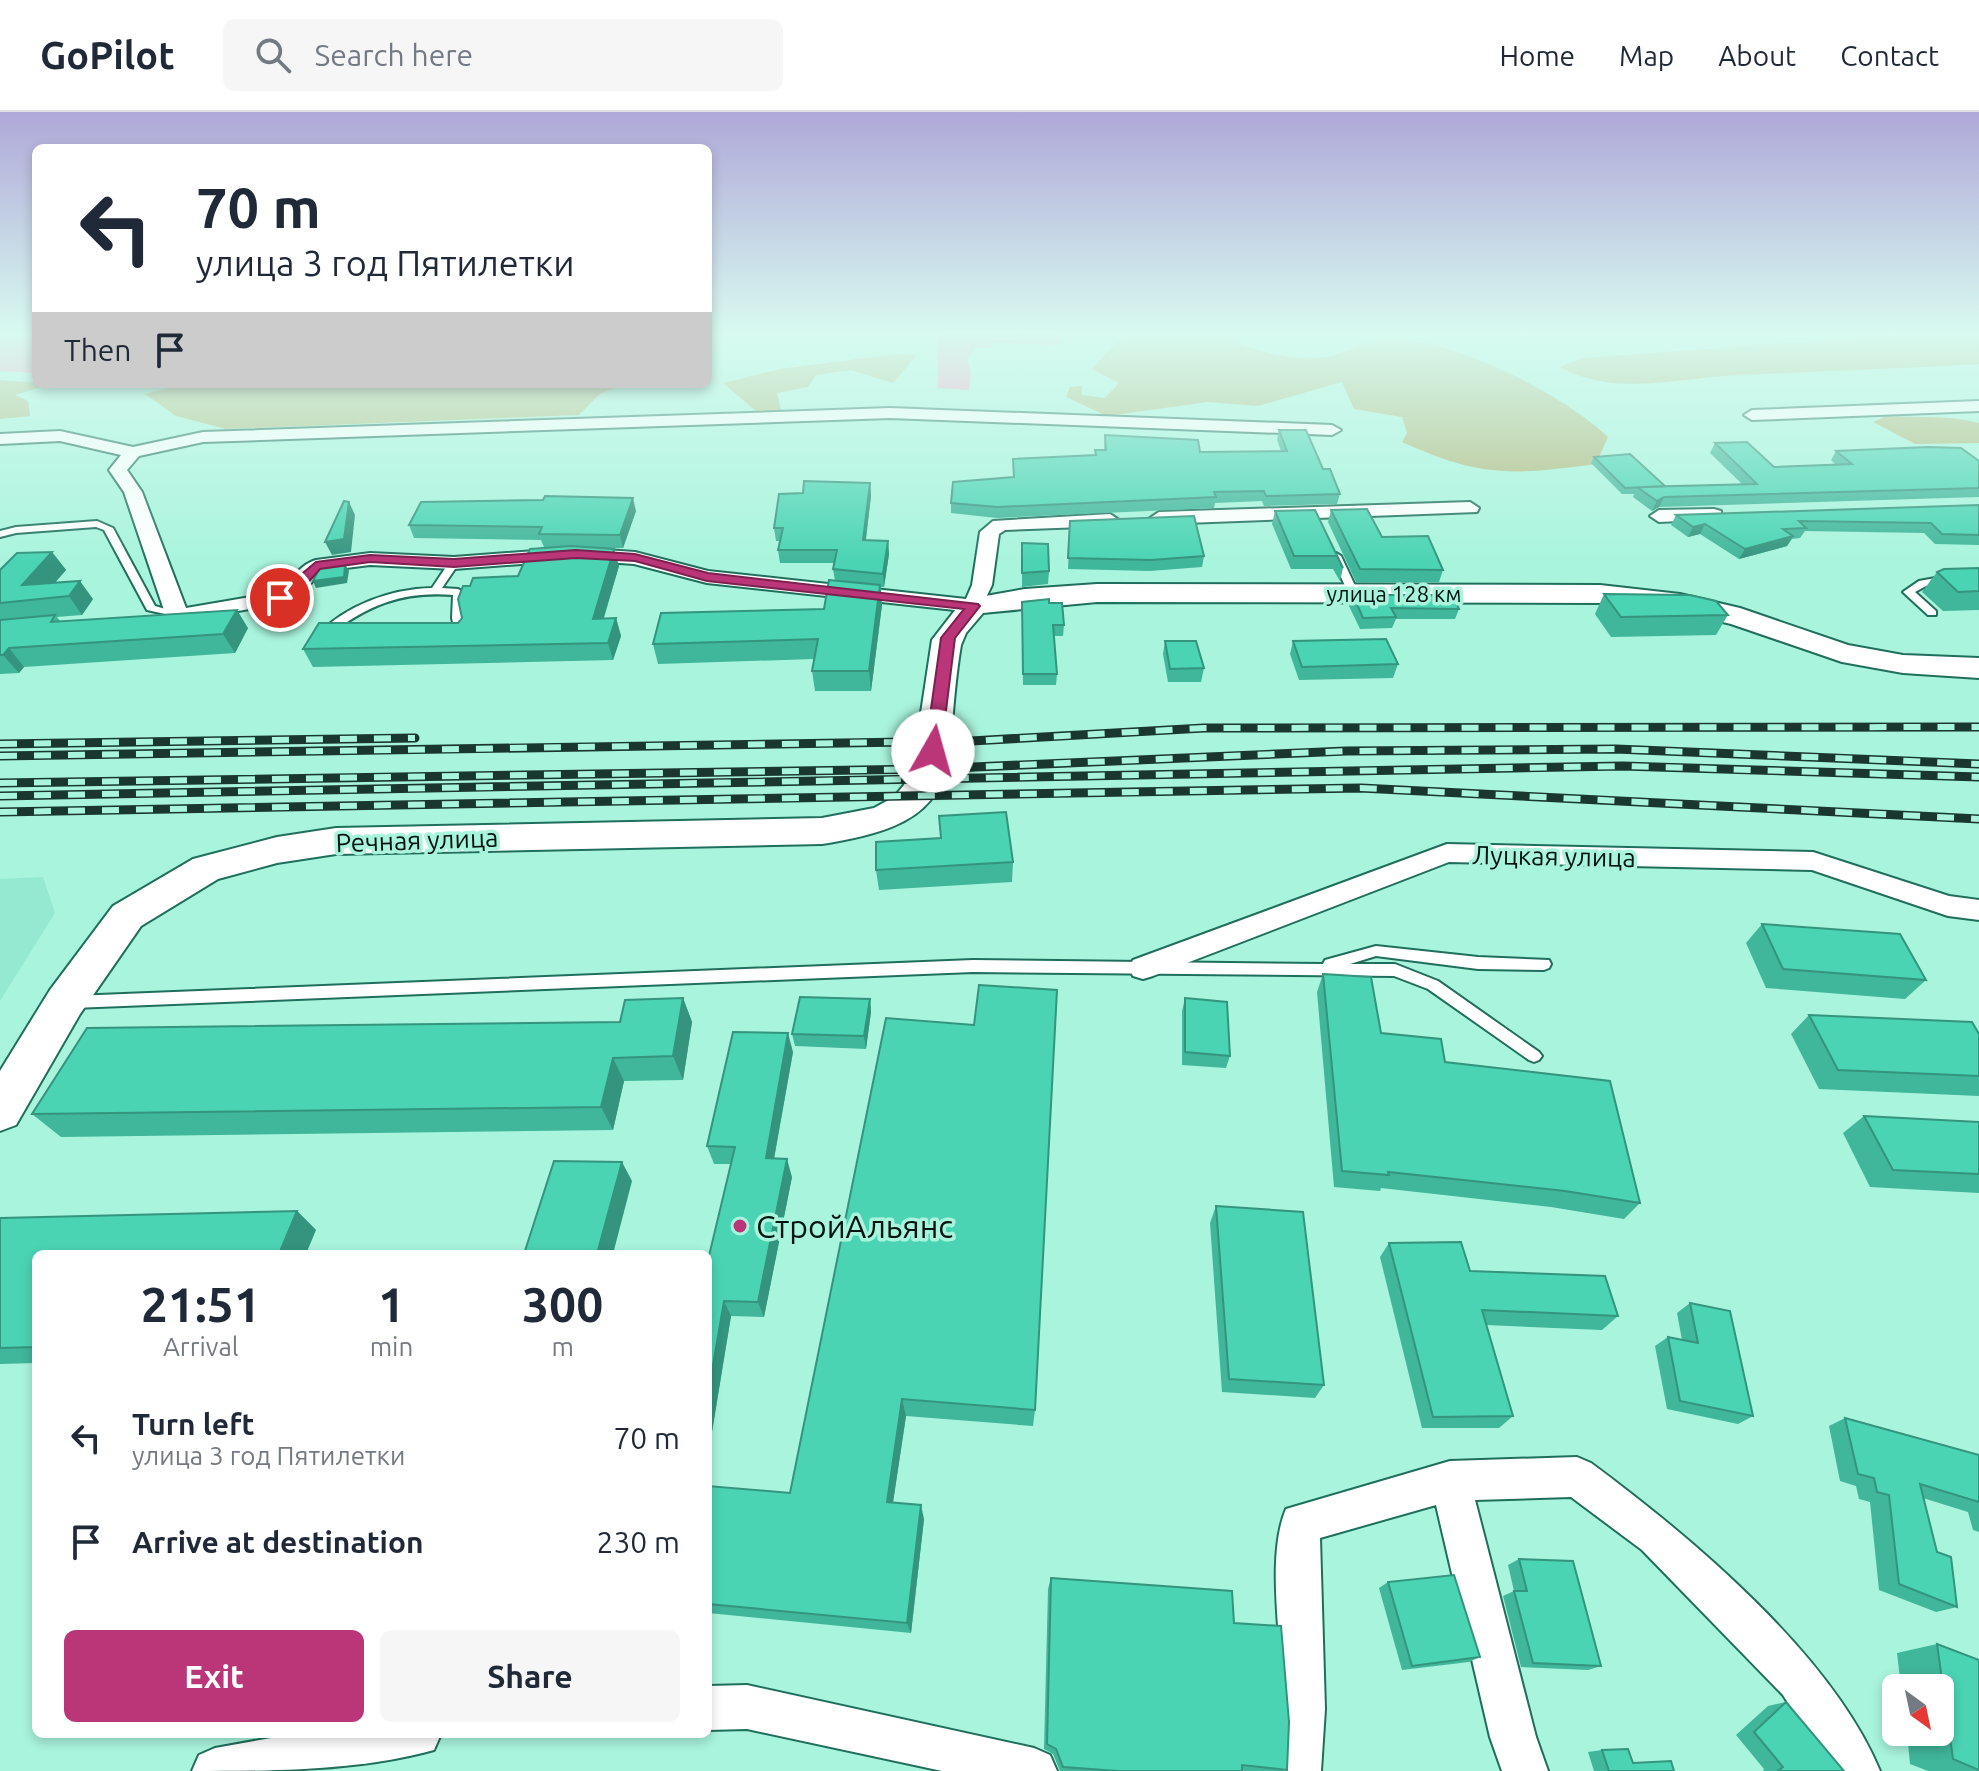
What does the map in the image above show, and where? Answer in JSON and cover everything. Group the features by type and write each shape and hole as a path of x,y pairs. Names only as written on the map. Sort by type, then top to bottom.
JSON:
{"street":[{"path":"1752,415 1918,408"},
{"path":"0,439 60,436 133,452 203,437 890,413 1332,430"},
{"path":"133,452 118,470 133,492 179,616"},
{"path":"139,620 280,598 294,590 316,566 370,559 454,563 576,554 635,558 707,577 973,606 982,585 990,532 1000,525 1133,519 1318,519 1470,508"},
{"path":"1659,516 1735,514"},
{"name":"улица 128 км","path":"973,606 1025,598 1097,593 1600,594 1680,603 1740,617 1842,653 1903,664 1979,668"},
{"name":"Речная улица","path":"0,1111 65,1002 127,916 206,869 249,857 336,841 822,831 867,827 909,805 918,794 928,769 948,638 973,606"},
{"name":"Луцкая улица","path":"1143,968 1447,853 1813,861 1948,906 1979,910"},
{"path":"1298,1771 1306,1725 1296,1560 1300,1523 1450,1481 1577,1477 1656,1536 1799,1679 1857,1771"},
{"path":"1450,1481 1513,1737 1525,1771"},
{"path":"712,1708 747,1707 913,1756 1034,1771"},
{"path":"215,1771 396,1738"}],"lane":[{"path":"0,534 97,524 108,528 151,608 179,616"},
{"path":"1328,539 1353,592"},
{"path":"436,589 454,563"},
{"path":"1932,613 1908,592 1923,583 1979,573"},
{"path":"319,638 357,608 415,590 436,589 458,592 457,618 461,636"},
{"path":"1314,969 1376,951 1478,963 1544,964"},
{"path":"65,1002 973,966 1395,970 1433,985 1534,1056"}],"shaded area":[{"path":"0,408 29,408 30,416 0,419"},
{"path":"165,408 586,408 579,415 226,429 176,416"},
{"path":"753,408 781,410 756,411"},
{"path":"1091,408 1162,408 1107,416"},
{"path":"1571,408 1608,437 1596,464 1498,471 1454,462 1402,442 1407,433 1402,417 1354,409"},
{"path":"1886,416 1945,418 1979,423 1979,443 1915,444 1873,422"},
{"path":"43,877 55,913 0,1001 0,879"}],"building":[{"path":"1279,430 1306,430 1323,469 1330,469 1340,494 1266,496 1264,491 1214,492 1216,497 997,507 951,503 953,482 1014,477 1013,459 1096,455 1095,450 1106,450 1105,435 1198,440 1200,452 1287,451"},
{"path":"1747,442 1774,467 1852,464 1836,451 1961,448 1979,461 1979,488 1664,497 1657,501 1637,487 1757,484 1715,443"},
{"path":"1630,454 1665,486 1625,488 1594,457"},
{"path":"804,481 870,483 863,540 888,541 883,574 833,569 837,550 778,550 783,528 774,528 779,494 803,493"},
{"path":"545,496 633,498 620,535 539,534 542,527 409,525 421,502 543,500"},
{"path":"344,501 349,502 344,539 325,542"},
{"path":"1979,505 1979,535 1942,534 1931,523 1799,521 1806,528 1783,529 1793,536 1745,549 1705,524 1693,527 1676,515"},
{"path":"1367,509 1382,537 1428,536 1443,570 1360,569 1331,510"},
{"path":"1315,510 1343,568 1337,556 1294,556 1275,511"},
{"path":"1194,516 1204,556 1151,560 1068,558 1070,521"},
{"path":"1022,543 1048,544 1049,571 1022,573"},
{"path":"571,546 614,549 593,619 616,618 608,643 303,649 319,623 458,623 462,618 458,599 463,586 470,586 473,578 518,576 530,549"},
{"path":"52,552 22,585 80,581 69,596 0,603 0,570 17,553"},
{"path":"345,564 344,577 313,581 320,567"},
{"path":"1979,568 1979,591 1958,592 1937,572 1944,569"},
{"path":"829,580 880,585 869,671 812,671 818,639 653,644 661,613 824,609"},
{"path":"1604,594 1690,595 1716,601 1728,615 1621,617"},
{"path":"1353,595 1453,595 1459,609 1391,608 1396,617 1363,618"},
{"path":"1049,599 1049,603 1062,603 1064,625 1053,625 1057,674 1023,674 1022,602"},
{"path":"237,610 223,634 9,648 0,655 0,620 55,615 51,622"},
{"path":"1386,639 1398,664 1302,667 1293,641"},
{"path":"1165,641 1196,641 1204,668 1170,669"},
{"path":"1006,812 1013,862 876,870 876,842 941,838 939,816"},
{"path":"1762,924 1900,934 1926,980 1783,969"},
{"path":"1323,974 1371,977 1381,1033 1441,1039 1445,1062 1610,1081 1640,1203 1565,1191 1388,1172 1389,1175 1342,1171"},
{"path":"979,985 1057,990 1035,1410 902,1399 887,1502 921,1505 907,1623 712,1604 712,1486 790,1493 886,1018 974,1025"},
{"path":"800,997 870,999 864,1036 792,1034"},
{"path":"683,998 673,1056 613,1058 601,1107 32,1114 87,1028 620,1022 625,1000"},
{"path":"1185,998 1227,1002 1230,1056 1185,1052"},
{"path":"1809,1015 1972,1022 1979,1034 1979,1076 1838,1070"},
{"path":"733,1032 788,1033 766,1158 787,1159 758,1302 724,1301 712,1372 710,1250 735,1147 707,1146"},
{"path":"1864,1116 1979,1122 1979,1174 1893,1170"},
{"path":"554,1161 622,1162 598,1250 525,1250"},
{"path":"1216,1206 1303,1212 1324,1385 1229,1379"},
{"path":"297,1211 281,1250 32,1250 32,1347 0,1348 0,1218"},
{"path":"1461,1242 1470,1271 1605,1276 1618,1316 1482,1310 1513,1416 1433,1417 1389,1243"},
{"path":"1690,1303 1730,1311 1753,1416 1680,1401 1668,1337 1698,1343"},
{"path":"1845,1418 1979,1455 1979,1502 1920,1484 1937,1552 1951,1557 1957,1607 1899,1584 1889,1495 1877,1492 1874,1478 1858,1474"},
{"path":"1519,1559 1573,1561 1601,1666 1533,1663 1514,1591 1527,1591"},
{"path":"1454,1575 1480,1657 1412,1666 1388,1582"},
{"path":"1051,1578 1232,1591 1234,1623 1281,1626 1289,1722 1287,1770 1242,1765 1242,1771 1118,1771 1063,1767 1056,1749 1047,1744"},
{"path":"1937,1644 1979,1660 1979,1770 1953,1759 1954,1674 1941,1674"},
{"path":"1786,1702 1844,1771 1778,1771 1783,1767 1754,1732"},
{"path":"1628,1749 1633,1763 1671,1761 1674,1771 1609,1771 1602,1750"}],"railway":[{"path":"0,756 971,741 1204,728 1979,727"},
{"path":"0,744 415,738"},
{"path":"0,783 928,769 1346,751 1616,749 1979,764"},
{"path":"0,796 1623,766 1979,777"},
{"path":"0,812 1361,788 1979,819"}],"place":[{"name":"СтройАльянс","path":"740,1226"}],"route":[{"path":"280,598 294,590 316,566 370,559 454,563 576,554 635,558 707,577 973,606 948,638 933,751"}]}
